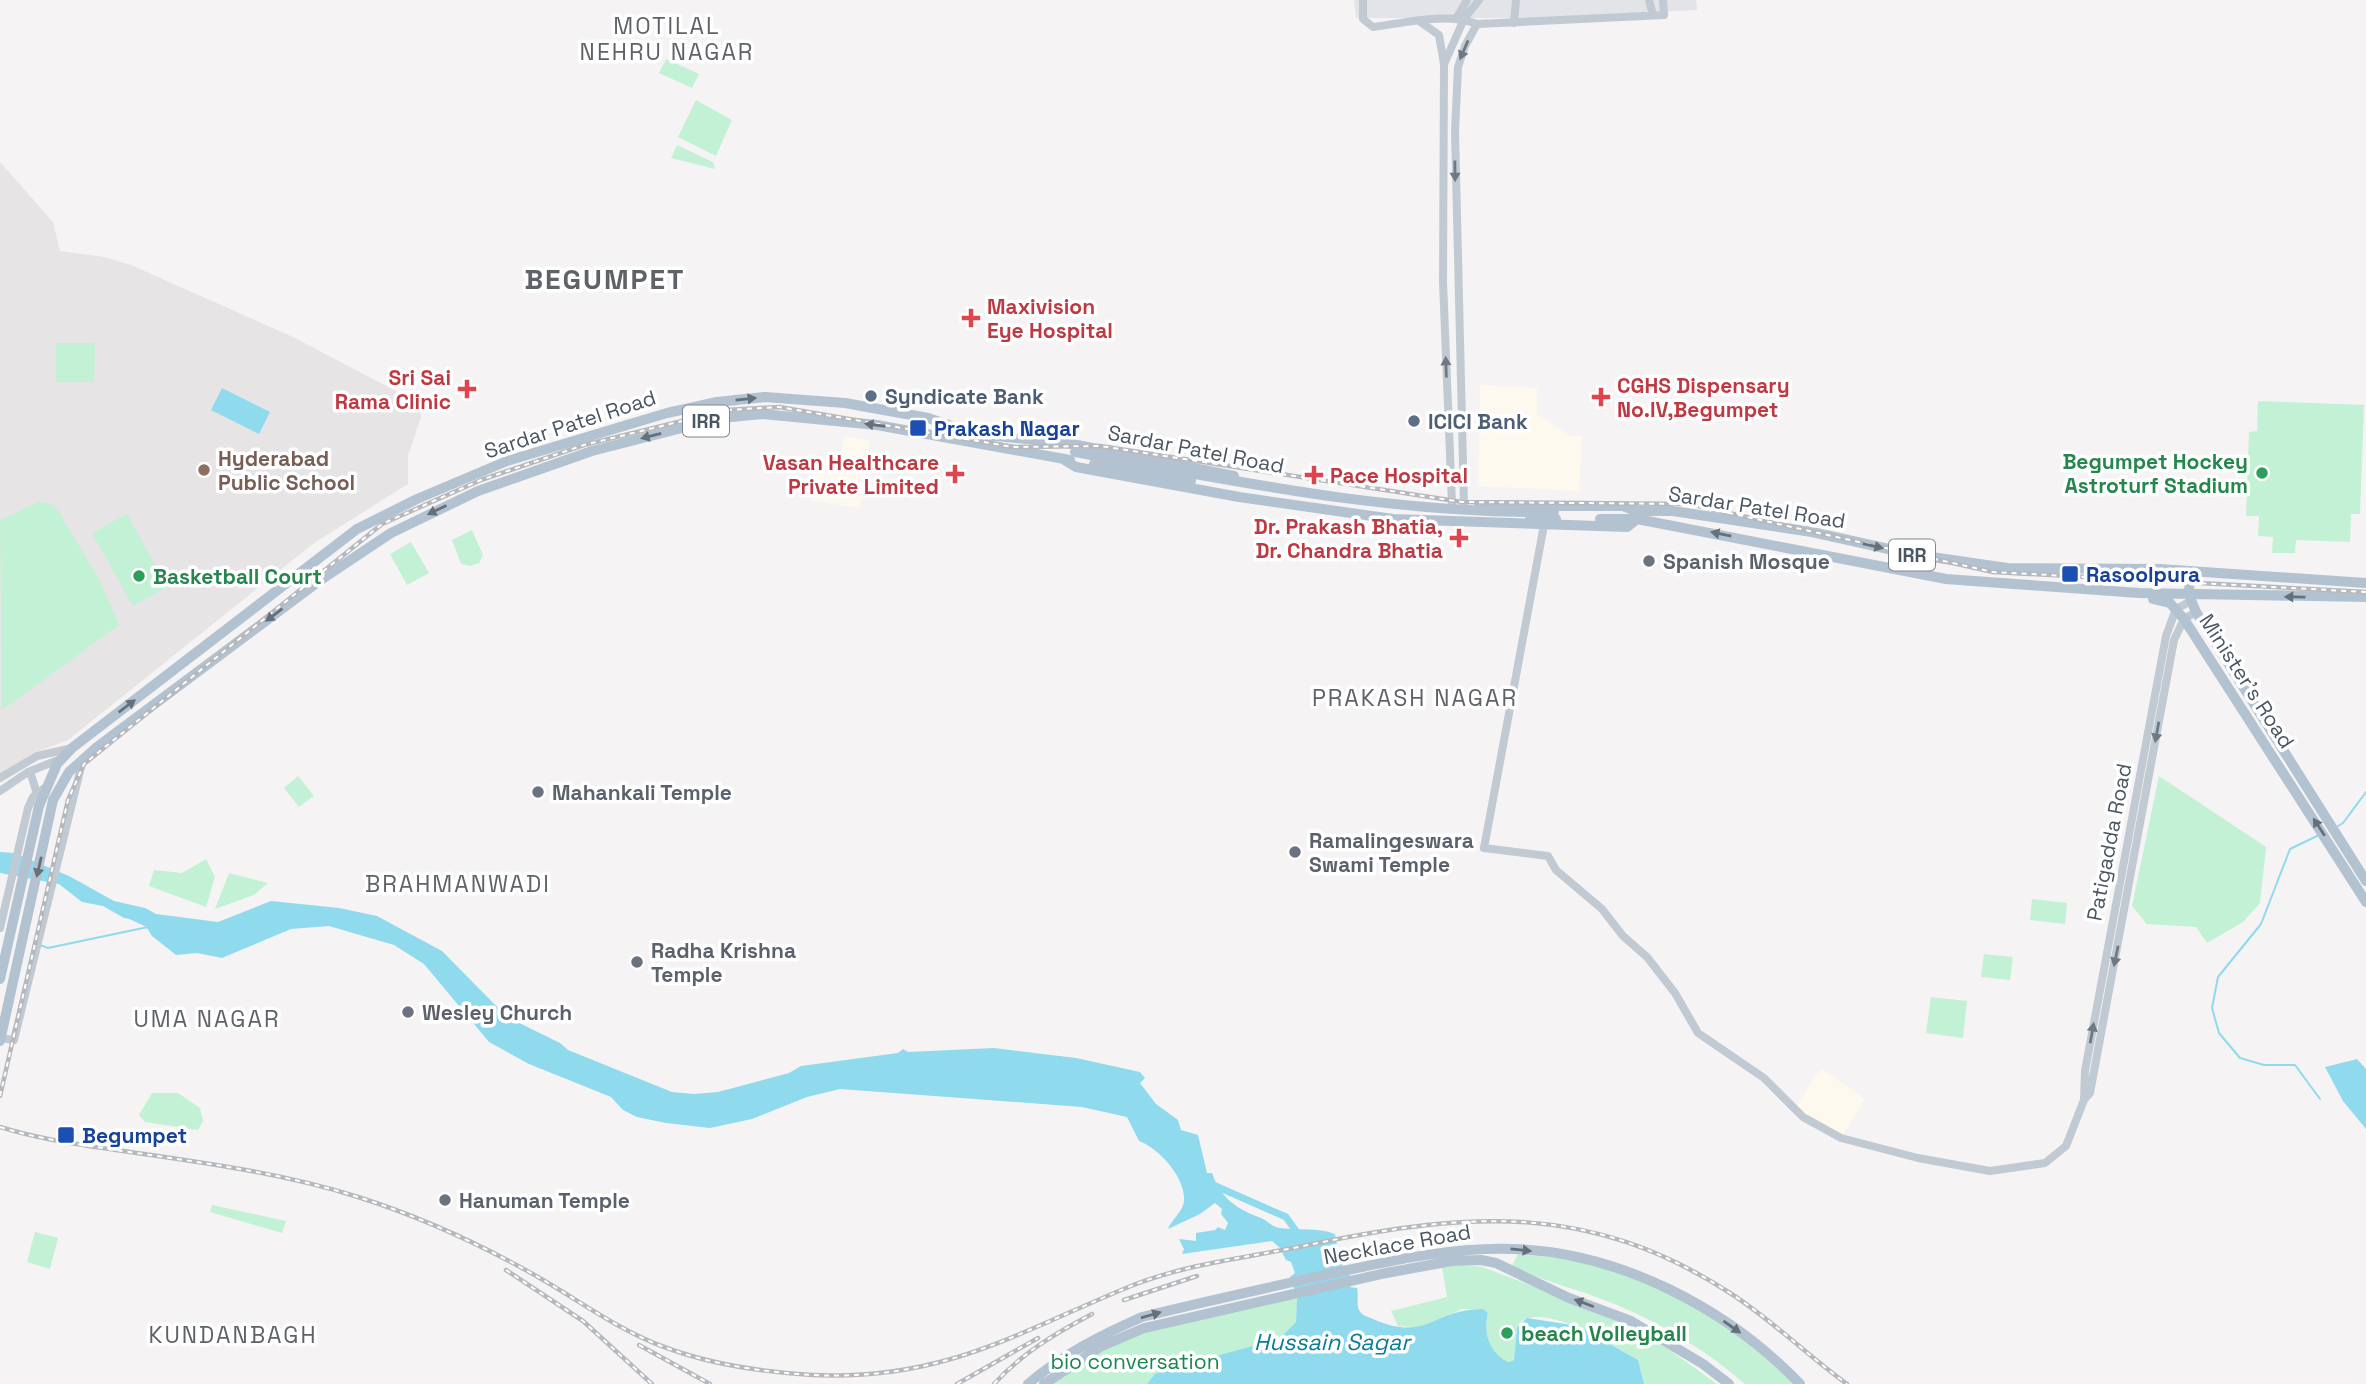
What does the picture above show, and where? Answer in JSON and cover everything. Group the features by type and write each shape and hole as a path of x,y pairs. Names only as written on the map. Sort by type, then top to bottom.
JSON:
{"main road":[{"name":"Sardar Patel Road","path":"72,748 358,528 417,499 507,461 667,413 717,402 765,397 845,403 928,418 975,433 1067,443 1284,485 1464,503 1623,506 1637,515 1946,579 2192,603 2366,597"},
{"name":"Sardar Patel Road","path":"83,759 380,540 478,491 592,450 721,418 762,414 877,425 1070,457 1076,467 1239,497 1393,519 1627,527 1637,515 1673,511 1812,532 1911,555 1973,564 2190,571 2365,583"},
{"name":"IRR","path":"1020,440 1070,457 1405,507 1637,515"},
{"path":"1393,519 1396,498"},
{"path":"1460,523 1493,520 1497,515 1491,504"},
{"path":"2190,571 2192,603"},
{"name":"Minister's Road","path":"1946,579 1962,588 2165,601 2184,619 2299,795 2366,881"},
{"name":"Minister's Road","path":"2192,603 2310,789 2366,902"},
{"name":"IRR","path":"0,979 41,791 72,748"},
{"name":"IRR","path":"0,1039 53,800 60,784 83,759"},
{"path":"1496,1263 1498,1249"},
{"name":"Necklace Road","path":"1028,1384 1047,1368 1124,1331 1436,1252 1498,1249 1569,1256 1630,1273 1665,1287 1732,1325 1800,1384"},
{"name":"Necklace Road","path":"1381,1268 1452,1261 1496,1263 1569,1298 1631,1321 1703,1364 1729,1384"},
{"name":"Necklace Road","path":"1044,1384 1124,1331"}],"street":[{"path":"1363,0 1363,19 1368,25 1460,19 1477,24 1514,23 1664,15 1663,0"},
{"path":"1444,64 1467,0"},
{"path":"1460,19 1479,0"},
{"path":"1514,23 1516,0"},
{"path":"1649,0 1653,15"},
{"path":"1419,21 1439,35 1444,64 1443,282 1452,502"},
{"path":"1464,503 1455,132 1460,56 1477,24"},
{"path":"1443,78 1457,78"},
{"path":"1442,132 1455,132"},
{"path":"1443,282 1457,281"},
{"path":"1448,435 1462,435"},
{"name":"Patigadda Road","path":"1544,525 1484,848 1548,856 1556,870 1602,909 1623,936 1647,957 1675,993 1698,1033 1764,1078 1803,1117 1848,1140 1990,1171 2052,1159 2072,1135 2084,1100 2085,1070 2097,1002 2176,609"},
{"path":"2176,609 2192,603"},
{"path":"2184,619 2192,603"},
{"name":"Patigadda Road","path":"2084,1100 2090,1093 2107,1004 2170,638 2184,619"},
{"path":"0,778 37,756 72,748"},
{"path":"0,791 29,772 63,758"},
{"path":"0,1039 14,1040 58,852 83,759"},
{"path":"1,926 28,808 41,791 29,772"},
{"path":"0,964 30,972"},
{"path":"2097,1002 2107,1004"}],"shaded area":[{"path":"1354,0 1696,0 1697,10 1529,18 1356,18"},
{"name":"Hyderabad Public School","path":"0,162 53,222 60,251 104,257 131,265 293,337 411,399 420,409 421,417 408,456 408,484 314,543 68,740 34,753 0,775"},
{"path":"1480,385 1537,388 1537,414 1570,436 1582,436 1579,491 1478,486"},
{"path":"844,436 870,440 860,508 811,501 817,457 840,460"},
{"path":"1821,1068 1865,1099 1841,1138 1794,1109"}],"green space":[{"path":"666,59 699,74 692,88 659,73"},
{"path":"696,100 732,120 716,156 678,137"},
{"path":"677,145 713,162 715,169 671,158"},
{"path":"56,343 95,343 94,382 56,382"},
{"path":"2258,401 2364,405 2360,514 2351,514 2350,542 2296,540 2295,553 2272,553 2273,537 2258,536 2259,516 2246,516 2249,432 2257,431"},
{"path":"38,502 49,503 59,512 101,583 119,625 2,710 0,520"},
{"path":"127,514 167,587 133,606 92,533"},
{"path":"472,530 483,555 479,563 470,566 461,564 452,540"},
{"path":"411,542 429,573 407,585 390,554"},
{"path":"298,776 314,796 299,807 284,788"},
{"path":"2159,776 2266,847 2260,903 2243,922 2207,943 2196,927 2147,924 2132,906"},
{"path":"206,859 215,877 206,907 149,886 154,870 182,873"},
{"path":"229,873 268,883 254,895 215,909"},
{"path":"2032,899 2067,903 2065,924 2030,920"},
{"path":"1984,954 2013,957 2010,980 1981,977"},
{"path":"1931,997 1967,1001 1963,1038 1926,1033"},
{"path":"152,1093 178,1093 200,1108 203,1121 198,1130 145,1122 139,1115"},
{"path":"212,1205 286,1221 282,1233 210,1212"},
{"path":"35,1232 58,1238 50,1269 27,1262"},
{"path":"1518,1254 1582,1262 1641,1281 1669,1294 1747,1343 1794,1384 1745,1384 1697,1348 1644,1317 1512,1266"},
{"path":"1442,1267 1482,1267 1580,1304 1653,1338 1717,1384 1644,1384 1638,1360 1577,1327 1542,1317 1527,1319 1517,1326 1514,1359 1508,1362 1496,1353 1489,1341 1486,1328 1488,1313 1483,1309 1462,1309 1422,1328 1398,1326 1391,1311 1447,1297"},
{"name":"bio conversation","path":"1297,1297 1296,1322 1279,1339 1149,1381 1147,1384 1051,1384 1108,1348 1141,1332"}],"water":[{"path":"222,388 270,412 259,434 211,410"},
{"name":"Hussain Sagar","path":"0,852 14,853 69,876 114,901 145,908 156,914 218,922 271,901 339,908 377,916 442,951 507,1017 560,1043 568,1050 672,1092 718,1092 789,1073 801,1066 898,1053 903,1049 908,1052 994,1048 1076,1058 1140,1072 1145,1078 1140,1083 1156,1104 1178,1120 1181,1130 1198,1135 1207,1173 1212,1173 1220,1190 1231,1202 1277,1227 1335,1234 1340,1261 1350,1276 1350,1287 1357,1288 1358,1308 1363,1315 1406,1328 1430,1323 1466,1310 1483,1309 1488,1313 1486,1328 1489,1341 1496,1353 1508,1362 1514,1360 1517,1327 1527,1318 1578,1326 1638,1360 1644,1384 1147,1384 1155,1374 1171,1368 1279,1339 1296,1322 1297,1297 1290,1277 1295,1273 1291,1262 1286,1260 1280,1248 1272,1241 1182,1254 1184,1249 1179,1239 1196,1241 1196,1233 1215,1230 1218,1227 1225,1230 1228,1223 1221,1214 1222,1209 1215,1203 1200,1214 1168,1229 1183,1205 1181,1183 1163,1157 1139,1141 1127,1117 1082,1107 840,1089 807,1097 752,1119 710,1128 637,1117 623,1110 611,1097 529,1064 489,1042 424,964 394,945 329,926 291,929 222,958 197,953 176,955 152,936 142,920 124,918 103,906 82,902 59,884 0,873"},
{"path":"2357,1059 2366,1069 2366,1129 2343,1101 2325,1067"}],"waterway":[{"path":"2338,826 2366,792"},
{"path":"2317,836 2290,849 2261,924 2218,977 2212,1008 2219,1033 2240,1058 2264,1065 2295,1065 2320,1099"},
{"path":"129,915 153,926"},
{"path":"40,945 48,948 148,927"},
{"path":"1211,1184 1286,1217 1298,1234"}],"railway":[{"path":"0,1096 68,800 84,764 382,524 481,480 584,445 727,410 779,407 1013,447 1100,446 1462,502 1689,504 1993,572 2366,592"},
{"path":"0,1127 58,1141 268,1174 358,1197 427,1222 495,1254 617,1325 650,1341 702,1359 757,1370 812,1375 859,1375 941,1362 1014,1336 1131,1286 1175,1272 1370,1233 1477,1221 1527,1222 1577,1229 1627,1242 1678,1263 1745,1303 1847,1384"},
{"path":"506,1270 583,1321 652,1384"},
{"path":"1124,1300 1197,1276"},
{"path":"994,1384 1040,1344 1092,1314"},
{"path":"957,1384 1038,1338"},
{"path":"639,1345 710,1384"}],"place":[{"name":"Maxivision Eye Hospital","path":"971,318"},
{"name":"Sri Sai Rama Clinic","path":"467,389"},
{"name":"Syndicate Bank","path":"871,396"},
{"name":"CGHS Dispensary No.IV,Begumpet","path":"1601,397"},
{"name":"ICICI Bank","path":"1414,421"},
{"name":"Prakash Nagar","path":"918,428"},
{"name":"Hyderabad Public School","path":"204,470"},
{"name":"Begumpet Hockey Astroturf Stadium","path":"2262,473"},
{"name":"Vasan Healthcare Private Limited","path":"955,474"},
{"name":"Pace Hospital","path":"1314,475"},
{"name":"Dr. Prakash Bhatia, Dr. Chandra Bhatia","path":"1459,538"},
{"name":"Spanish Mosque","path":"1649,561"},
{"name":"Rasoolpura","path":"2070,574"},
{"name":"Basketball Court","path":"139,576"},
{"name":"Mahankali Temple","path":"538,792"},
{"name":"Ramalingeswara Swami Temple","path":"1295,852"},
{"name":"Radha Krishna Temple","path":"637,962"},
{"name":"Wesley Church","path":"408,1012"},
{"name":"Begumpet","path":"66,1135"},
{"name":"Hanuman Temple","path":"445,1200"},
{"name":"beach Volleyball","path":"1507,1333"}],"district":[{"name":"MOTILAL NEHRU NAGAR","path":"667,39"},
{"name":"BEGUMPET","path":"605,279"},
{"name":"PRAKASH NAGAR","path":"1415,698"},
{"name":"BRAHMANWADI","path":"458,884"},
{"name":"UMA NAGAR","path":"207,1019"},
{"name":"KUNDANBAGH","path":"233,1335"}]}
